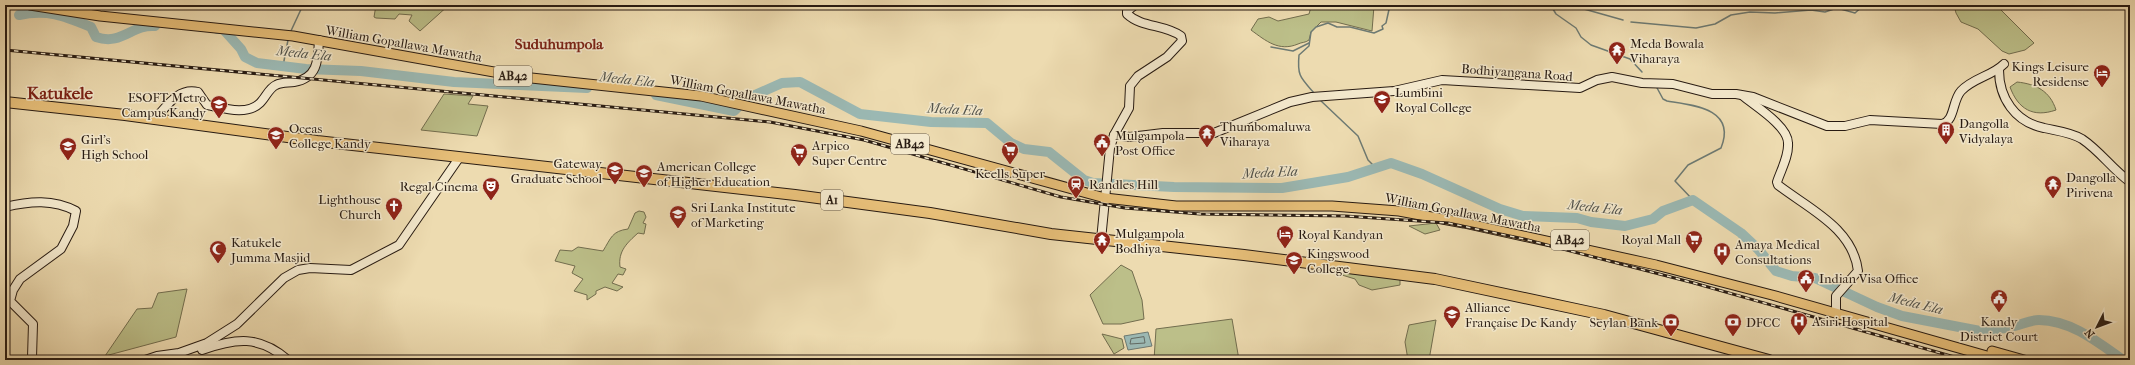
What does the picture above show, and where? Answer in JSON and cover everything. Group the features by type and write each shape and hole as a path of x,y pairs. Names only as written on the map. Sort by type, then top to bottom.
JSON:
{"highway":[{"name":"A1","path":"5,102 155,119 317,141 459,158 788,194 930,213 1051,234 1244,255 1440,280 1512,294 1604,315 1769,360"}],"main road":[{"name":"William Gopallawa Mawatha","path":"30,5 100,16 293,36 407,58 522,77 667,91 744,105 861,130 1074,191 1106,194 1176,206 1325,206 1399,211 1464,223 1656,265 1836,310 2024,360"},
{"name":"William Gopallawa Mawatha","path":"1836,310 2000,360"}],"street":[{"path":"1101,240 1110,148 1114,135 1129,108 1130,86 1138,76 1167,57 1182,41 1181,36 1168,27 1141,24 1134,21 1127,14 1127,11 1135,5"},
{"path":"155,119 181,92 194,90 198,92 208,105 234,109 249,108 258,104 274,86 305,80 313,74 317,66 319,40"},
{"name":"Bodhiyangana Road","path":"1114,135 1130,137 1163,133 1214,133 1224,131 1278,106 1312,97 1394,90 1442,80 1580,88 1597,80 1612,77 1642,83 1673,84 1712,94 1753,97 1827,126 1845,126 1870,120 1942,124 1947,123 1951,119 1952,108 1963,87 1968,83 2002,67 1999,82 2003,99 2009,107 2022,118 2039,127 2060,129 2081,138 2100,155 2118,175 2130,182"},
{"path":"1742,96 1777,124 1788,138 1788,146 1777,182 1778,185 1834,226 1849,244 1856,257 1858,271 1854,278 1842,287 1836,296 1836,310"},
{"path":"145,360 157,356 179,353 207,343 237,324 289,273 310,268 351,270 398,245 459,158"},
{"path":"5,207 27,202 48,202 65,204 76,212 73,226 61,249 20,279 13,290 10,301 33,324 32,357 35,360"},
{"path":"157,356 174,358 188,356 222,343 247,340 265,344 277,349 288,360"}],"green space":[{"path":"376,5 449,5 420,31 409,21 412,15 399,14 395,19 374,17"},
{"path":"1316,5 1387,5 1386,7 1374,6 1372,31 1336,22 1321,22 1311,32 1309,40 1291,46 1285,47 1273,44 1251,30 1258,19 1269,17 1278,21 1309,14 1311,7"},
{"path":"1954,5 1997,6 2034,43 2025,50 2009,54 2002,51 1978,29 1961,22"},
{"path":"2017,82 2036,87 2046,93 2056,110 2040,113 2027,110 2017,101 2010,87"},
{"path":"444,94 473,96 468,104 488,106 477,136 421,130"},
{"path":"639,211 644,212 646,217 643,223 646,224 644,234 638,233 624,248 620,256 620,267 626,269 623,275 618,274 612,283 623,287 617,291 605,287 596,291 596,294 587,300 587,295 574,291 583,279 572,273 575,266 555,261 560,250 572,251 578,247 603,251 615,233 628,229 635,213"},
{"path":"1436,223 1440,230 1425,234 1409,226"},
{"path":"1121,265 1132,271 1142,300 1144,319 1121,324 1103,324 1090,295"},
{"path":"1343,271 1400,279 1400,285 1372,290 1359,285 1355,279 1342,275"},
{"path":"187,289 176,337 105,356 137,309 152,308 158,293"},
{"path":"1232,319 1239,360 1154,360 1156,329"},
{"path":"1436,320 1429,360 1408,360 1405,342 1409,325"},
{"path":"1102,334 1122,339 1124,348 1114,354"}],"water":[{"path":"1148,332 1152,346 1128,350 1124,336"}],"waterway":[{"path":"290,33 303,5"},
{"path":"1315,94 1299,73 1299,55 1309,46 1311,32 1316,27 1328,23 1337,27 1350,27 1374,33 1383,29 1382,26 1386,23 1390,5"},
{"path":"1631,22 1696,28 1715,24 1731,15 1750,12 1775,13 1811,10 1825,12 1837,8 1855,13 1864,5"},
{"path":"1623,20 1584,9 1557,6 1553,9 1556,14 1576,28 1581,37 1591,45 1630,59 1642,72"},
{"name":"Meda Ela","path":"19,15 29,13 47,13 64,17 91,27 96,37 105,39 113,39 140,28 155,26"},
{"name":"Meda Ela","path":"217,29 223,29 241,49 245,57 257,63 306,69 361,71 454,82 587,88"},
{"path":"283,66 288,40"},
{"path":"1271,47 1293,51 1309,43"},
{"name":"Meda Ela","path":"656,95 734,111 746,99 782,83 800,82 860,114 931,122 987,123 1011,143 1024,149 1049,152 1084,180 1093,183 1174,187 1282,188 1348,177 1391,163 1422,174 1500,209 1523,216 1577,218 1591,222 1625,226 1653,219 1663,211 1693,200 1741,233 1758,249 1776,271 1792,276 1815,278 1877,307 1902,316 1980,331 2006,328"},
{"path":"1656,86 1663,99 1688,104 1709,111 1718,117 1723,124 1724,135 1721,148 1688,165 1675,181 1693,200"},
{"path":"1320,100 1358,136 1368,160 1376,168"},
{"name":"Meda Ela","path":"2015,326 2030,321 2039,320 2062,324 2084,334 2123,360"}],"railway":[{"path":"5,50 770,122 864,140 1061,197 1125,208 1200,214 1345,216 1448,223 1524,239 1694,283 1965,360"}],"place":[{"name":"Meda Bowala Viharaya","path":"1617,65"},
{"name":"Kings Leisure Residense","path":"2102,88"},
{"name":"Lumbini Royal College","path":"1382,114"},
{"name":"ESOFT Metro Campus Kandy","path":"219,119"},
{"name":"Dangolla Vidyalaya","path":"1946,145"},
{"name":"Thumbomaluwa Viharaya","path":"1207,148"},
{"name":"Oceas College Kandy","path":"276,150"},
{"name":"Mulgampola Post Office","path":"1102,157"},
{"name":"Girl's High School","path":"68,161"},
{"name":"Keells Super","path":"1010,165"},
{"name":"Arpico Super Centre","path":"799,167"},
{"name":"Gateway Graduate School","path":"615,185"},
{"name":"American College of Higher Education","path":"644,188"},
{"name":"Randles Hill","path":"1076,199"},
{"name":"Dangolla Pirivena","path":"2053,199"},
{"name":"Regal Cinema","path":"491,201"},
{"name":"Lighthouse Church","path":"394,221"},
{"name":"Sri Lanka Institute of Marketing","path":"678,229"},
{"name":"Royal Kandyan","path":"1285,249"},
{"name":"Royal Mall","path":"1694,254"},
{"name":"Mulgampola Bodhiya","path":"1102,255"},
{"name":"Katukele Jumma Masjid","path":"218,264"},
{"name":"Amaya Medical Consultations","path":"1722,266"},
{"name":"Kingswood College","path":"1294,275"},
{"name":"Indian Visa Office","path":"1806,293"},
{"name":"Kandy District Court","path":"1999,313"},
{"name":"Alliance Française De Kandy","path":"1452,329"},
{"name":"Asiri Hospital","path":"1799,336"},
{"name":"Seylan Bank","path":"1671,337"},
{"name":"DFCC","path":"1733,337"}],"district":[{"name":"Suduhumpola","path":"559,44"},
{"name":"Katukele","path":"60,93"}]}
